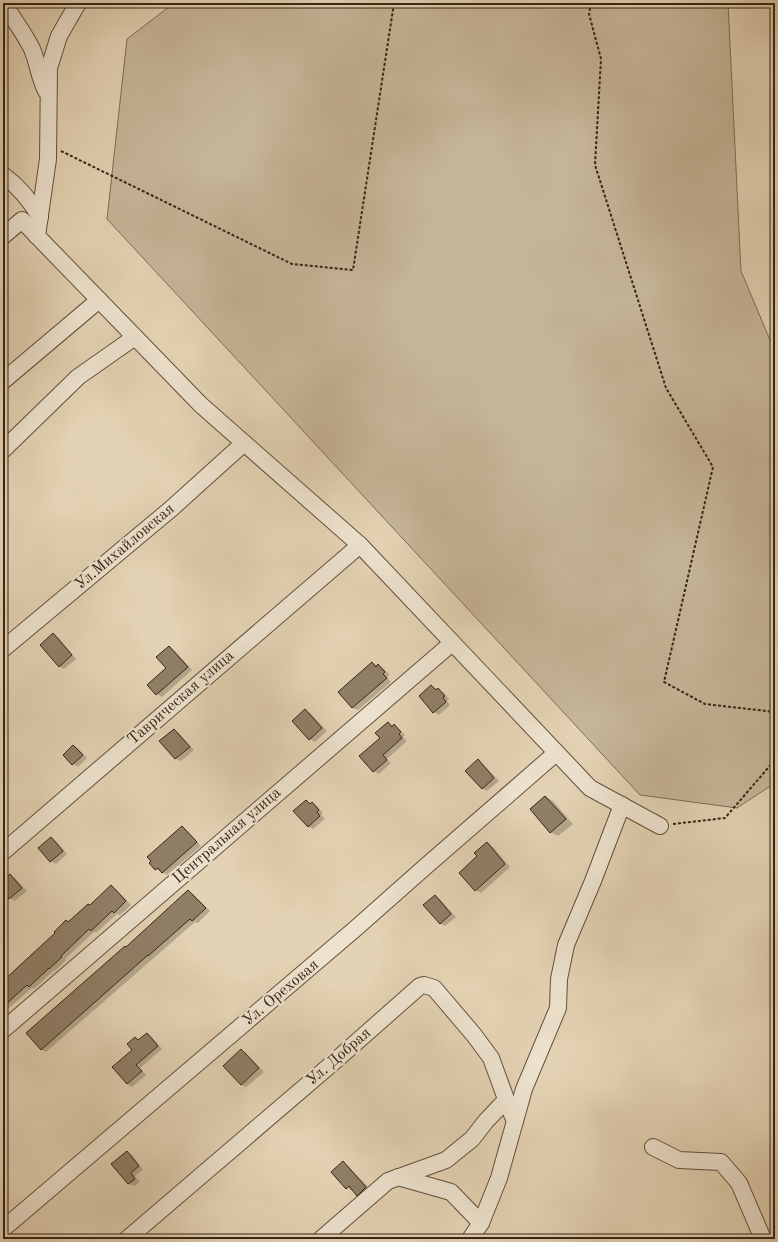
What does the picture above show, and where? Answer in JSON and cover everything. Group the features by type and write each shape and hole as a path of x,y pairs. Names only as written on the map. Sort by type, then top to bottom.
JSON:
{"street":[{"path":"37,236 48,159 49,68 59,36 78,3"},
{"path":"9,8 32,51 41,81 48,96"},
{"path":"3,175 14,183 33,205 40,217"},
{"path":"3,236 22,220 201,405 360,545 590,788 660,826"},
{"path":"3,381 99,300"},
{"path":"3,450 78,377 135,337"},
{"name":"Ул.Михайловская","path":"3,650 172,508 244,443"},
{"name":"Таврическая улица","path":"3,852 360,545"},
{"name":"Центральная улица","path":"3,1030 452,643"},
{"name":"Ул. Ореховая","path":"3,1229 356,929 556,753"},
{"path":"470,1239 481,1223 499,1178 524,1089 558,1008 559,979 566,944 593,881 622,806"},
{"name":"Ул. Добрая","path":"127,1239 420,986 424,985 434,988 474,1035 491,1058 515,1121"},
{"path":"321,1239 393,1179 446,1160 472,1139 486,1121 506,1100"},
{"path":"653,1147 679,1160 721,1162 739,1183 763,1239"},
{"path":"393,1179 451,1192 481,1223"}],"path":[{"path":"56,149 292,264 353,270 394,3"},
{"path":"591,3 589,14 601,59 595,165 666,388 713,467 664,682 705,704 775,712"},
{"path":"660,826 725,818 774,761 775,746"}],"shaded area":[{"path":"174,3 728,3 741,271 775,352 775,783 737,808 640,795 107,219 127,39"}],"building":[{"path":"53,633 72,655 59,667 40,645"},
{"path":"169,646 188,667 156,695 147,685 166,668 156,657"},
{"path":"372,662 376,667 378,664 385,672 383,674 387,678 352,708 338,692"},
{"path":"431,685 436,690 438,688 445,696 443,697 446,702 433,713 419,696"},
{"path":"305,709 322,728 309,740 292,721"},
{"path":"388,722 392,727 394,724 401,732 399,734 402,738 383,755 387,760 373,772 359,756 380,738 375,733"},
{"path":"174,729 190,747 175,759 159,741"},
{"path":"73,745 83,755 72,765 63,755"},
{"path":"478,759 494,778 482,789 465,771"},
{"path":"545,796 566,819 550,833 530,809"},
{"path":"306,800 310,804 312,802 319,810 317,812 320,816 308,827 293,811"},
{"path":"182,826 197,842 162,873 158,868 155,870 149,863 151,861 147,857"},
{"path":"51,837 63,851 50,862 38,848"},
{"path":"487,842 505,864 475,891 459,873 477,856 474,853"},
{"path":"10,874 22,888 9,899 3,891 3,880"},
{"path":"111,885 126,901 114,913 112,911 91,931 89,929 49,969 29,987 27,985 3,1007 3,981 55,933 54,932 66,920 68,922 88,904 90,905"},
{"path":"188,890 206,908 192,921 190,919 148,955 41,1050 26,1033 125,946 126,947"},
{"path":"435,895 451,914 440,924 423,905"},
{"path":"147,1033 158,1046 136,1065 142,1071 127,1084 112,1067 132,1050 127,1044 135,1037 138,1040"},
{"path":"241,1049 259,1068 241,1085 223,1066"},
{"path":"127,1151 139,1166 131,1173 135,1179 128,1184 111,1164"},
{"path":"343,1161 366,1187 357,1196 349,1186 346,1189 331,1172"}]}
